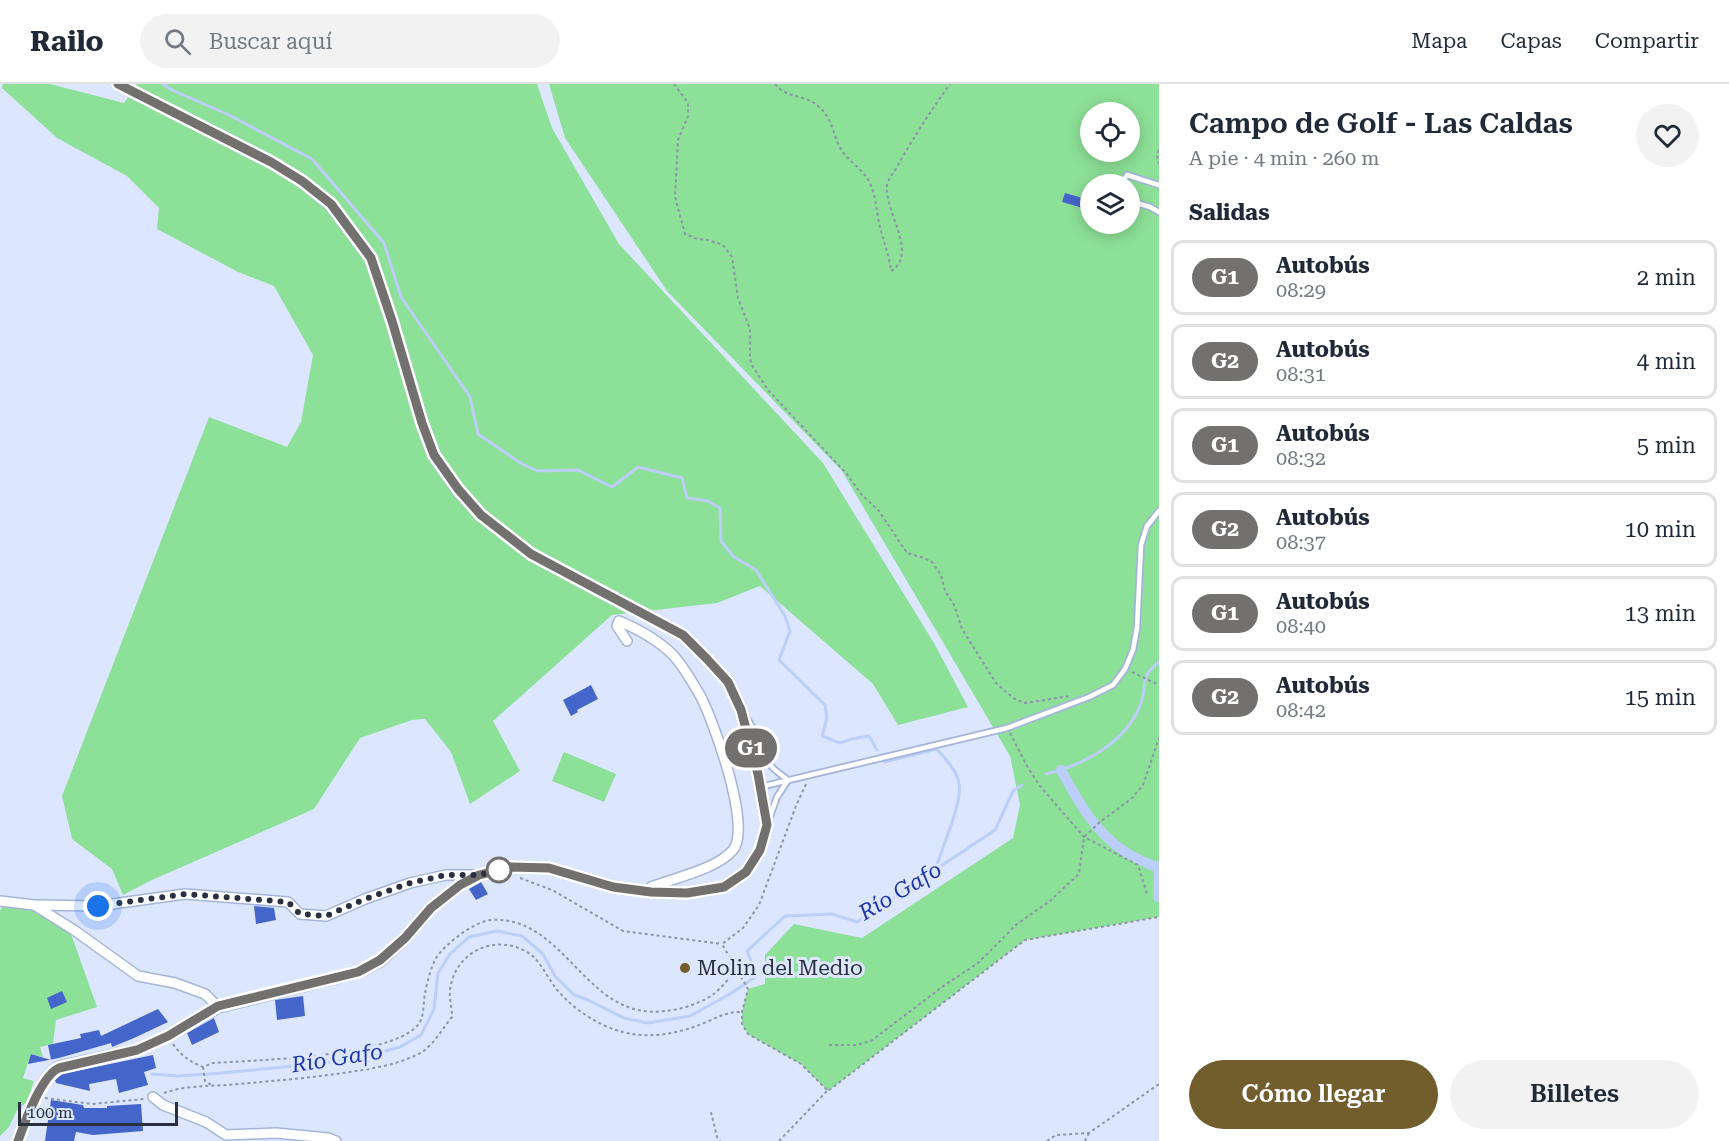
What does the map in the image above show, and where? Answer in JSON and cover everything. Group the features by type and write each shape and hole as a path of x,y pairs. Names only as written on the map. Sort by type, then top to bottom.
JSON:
{"street":[{"path":"18,1141 34,1102 52,1071 137,1050 168,1036 218,1006 358,972 380,960 405,938 431,908 460,885 479,875 511,867 549,868 613,887 647,892 687,893 724,887 746,872 760,850 767,825 741,710 728,682 683,635 531,554 481,515 458,489 434,455 371,258 331,204 302,181 271,162 118,84"},
{"path":"627,641 617,627 619,621 650,636 672,655 697,690 714,726 723,755 733,790 740,836 735,849 724,858 651,887 647,892"},
{"path":"0,901 34,905 98,906 185,894 288,902 300,914 326,916 410,883 446,875 479,875"},
{"path":"34,905 74,930 138,976 175,983 205,994 218,1006"},
{"path":"153,1097 163,1105 206,1122 226,1135 276,1133 328,1138 336,1141"}],"lane":[{"path":"1140,178 1159,184"},
{"path":"1140,204 1159,212"},
{"path":"760,787 1007,728 1081,700 1113,685 1125,669 1133,650 1137,628 1141,545 1147,526 1159,511"},
{"path":"741,710 755,730 764,754 772,767 788,780"},
{"path":"767,825 777,797 788,780"}],"path":[{"path":"674,84 688,103 688,116 678,140 675,197 685,234 697,239 715,241 723,245 732,257 738,298 750,329 750,359 768,390 879,511 907,553 932,562 941,575 945,591 954,605 962,629 996,683 1013,698 1025,704 1069,695 1081,700"},
{"path":"775,84 786,94 810,100 826,113 842,150 867,178 872,188 881,231 889,252 891,271 900,261 903,245 888,204 887,184 923,122 950,84"},
{"path":"1159,150 1157,155 1159,164"},
{"path":"1139,675 1159,685"},
{"path":"1007,728 1040,786 1084,837 1138,865 1147,894"},
{"path":"829,1045 856,1045 871,1041 942,987 978,963 1017,924 1050,901 1079,874 1084,837 1100,822 1131,800 1143,785 1159,738"},
{"path":"519,878 552,890 623,932 722,944 742,928 759,905 805,784 815,781"},
{"path":"779,1141 828,1091 1025,940 1159,916"},
{"path":"168,1036 178,1052 191,1062 203,1067 213,1063 281,1059 370,1048 398,1039 418,1026 436,958 461,933 489,920 510,921 532,928 544,936 597,989 614,1001 654,1013 690,1005 714,994 737,970"},
{"path":"34,1102 46,1098 92,1104 132,1101 172,1090 327,1076 400,1061 423,1051 452,1017 450,990 457,970 467,957 479,948 496,943 511,946 529,954 568,1002 599,1023 623,1032 657,1036 701,1024 730,1011 742,1012"},
{"path":"722,944 748,990 742,1012 742,1024 748,1034 801,1064 828,1091"},
{"path":"203,1067 204,1079 213,1086"},
{"path":"1085,1141 1089,1134 1159,1084"},
{"path":"711,1112 718,1141"},
{"path":"1047,1141 1056,1135 1089,1134"}],"green space":[{"path":"3,84 50,84 124,103 137,84 537,84 552,128 619,244 823,463 934,643 968,707 898,725 873,684 760,586 717,603 612,615 493,721 520,771 470,804 451,752 425,719 412,720 360,738 314,809 123,895 112,869 72,839 62,796 209,417 287,447 301,422 313,355 274,286 238,272 157,229 159,208 127,176 57,138 2,88"},
{"path":"549,84 1159,84 1159,917 1025,940 828,1091 801,1064 748,1034 742,1024 742,1012 748,989 765,984 765,955 794,924 862,938 1013,838 1020,805 1010,756 842,471 667,291 565,138"},
{"path":"564,752 616,774 604,802 552,781"},
{"path":"3,904 35,910 70,931 97,1007 56,1020 53,1044 40,1047 43,1057 31,1054 23,1078 34,1081 27,1102 17,1110 9,1127 0,1136 0,911"}],"building":[{"path":"1065,193 1080,197 1080,207 1062,202"},
{"path":"591,685 598,699 577,710 578,712 571,716 563,700"},
{"path":"481,882 488,894 476,900 469,889"},
{"path":"254,906 274,908 276,920 256,924"},
{"path":"62,991 67,1002 51,1009 47,998"},
{"path":"303,996 305,1016 277,1020 275,1000"},
{"path":"158,1009 168,1022 112,1047 111,1043 51,1060 48,1045 81,1038 80,1034 99,1030 101,1036"},
{"path":"214,1018 219,1032 192,1045 187,1033"},
{"path":"31,1054 50,1060 28,1064"},
{"path":"153,1055 156,1068 144,1072 148,1085 119,1093 116,1079 89,1084 90,1091 56,1083 55,1080 62,1074"},
{"path":"51,1100 83,1105 84,1108 141,1104 143,1131 93,1135 76,1132 74,1141 45,1141"}],"waterway":[{"path":"163,84 229,115 312,159 384,243 401,297 470,397 478,434 522,464 538,471 578,470 612,487 638,467 682,478 687,498 708,501 720,508 721,541 734,557 756,570 785,616 790,631 779,660 825,705 827,718 822,736 840,743 869,736 877,750"},
{"name":"Río Gafo","path":"1046,774 1075,765 1103,750 1115,740 1134,717 1141,703 1148,672 1159,662"},
{"path":"884,762 937,749 956,774 959,784 958,802 935,870"},
{"path":"1061,770 1095,825 1128,854 1158,868"},
{"name":"Río Gafo","path":"152,1074 178,1076 305,1065 356,1059 400,1047 421,1035 434,1009 438,973 450,954 469,937 497,931 522,936 543,954 555,976 574,995 624,1018 648,1023 690,1016 757,976 747,951 785,916 832,914 857,922 995,830 1013,791 1022,785"},
{"path":"1158,897 1159,866"}],"bus line":[{"name":"G1","path":"18,1141 34,1102 52,1071 137,1050 168,1036 218,1006 337,979 358,972 380,960 405,938 431,908 460,885 479,875 511,867 549,868 613,887 651,892 687,893 724,887 746,872 760,850 767,825 758,774 741,710 728,682 683,635 531,554 481,515 458,489 434,455 371,258 331,204 302,181 271,162 118,84"}],"place":[{"name":"Molin del Medio","path":"685,968"}],"route":[{"path":"98,906 185,894 261,898 288,902 300,914 326,916 410,883 446,875 479,875 499,870"}]}
